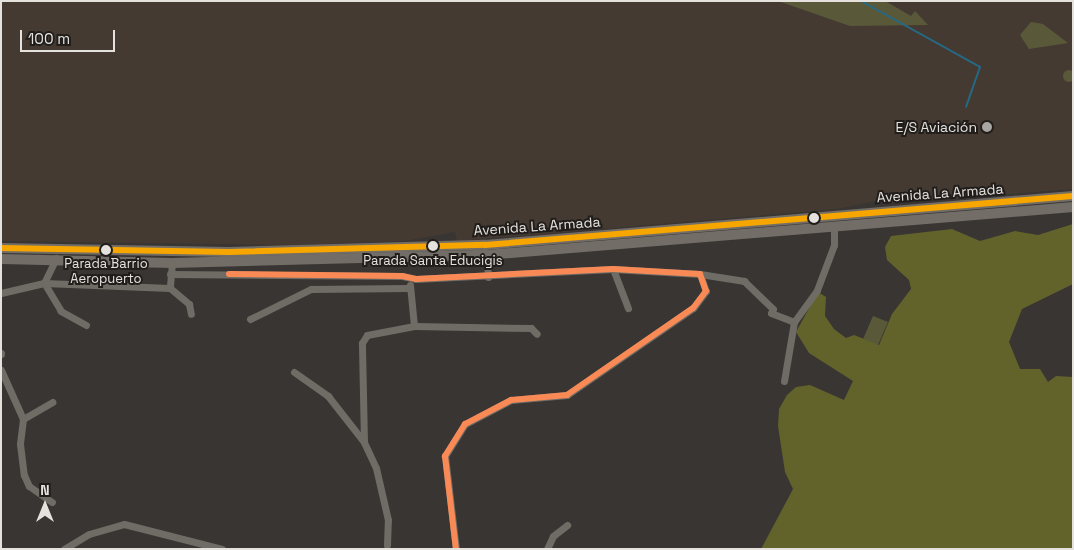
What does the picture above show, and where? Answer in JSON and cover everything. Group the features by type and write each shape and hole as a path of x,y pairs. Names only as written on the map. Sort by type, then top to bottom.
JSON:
{"main road":[{"name":"Avenida La Armada","path":"1,248 229,252 486,250 1073,196"},
{"name":"Avenida La Armada","path":"1,259 172,263 486,250 834,228 1073,208"}],"street":[{"path":"784,381 794,322 817,290 834,245 834,228"},
{"path":"44,283 56,260 56,250"},
{"path":"486,250 488,277"},
{"path":"170,288 172,263"},
{"path":"170,274 392,275 416,280 613,269 700,274 744,281 773,309 771,313 794,322"},
{"path":"613,269 628,308"},
{"path":"456,549 446,456 465,424 511,400 567,395 693,308 706,291 700,274"},
{"path":"250,319 310,289 408,288 416,280"},
{"path":"44,283 61,311 86,325"},
{"path":"1,293 44,283 170,288 185,299 192,314"},
{"path":"408,288 414,326"},
{"path":"364,442 362,344 372,332 414,326 531,328 537,334"},
{"path":"1,370 23,419 20,444 24,475 29,486 52,502"},
{"path":"294,372 328,396 364,442 376,468 388,520 387,545"},
{"path":"23,419 53,402"},
{"path":"64,549 89,534 124,524 222,549"},
{"path":"547,549 553,536 567,525"}],"shaded area":[{"path":"1,1 1073,1 1073,189 887,204 880,200 837,209 457,241 455,232 405,241 294,245 1,241"},
{"path":"1073,224 1073,284 1022,309 1009,342 1020,369 1040,369 1048,382 1056,376 1073,377 1073,549 761,549 793,489 785,472 778,426 779,409 787,395 796,387 810,385 844,400 853,381 809,353 796,332 818,292 826,297 825,316 834,329 846,338 854,335 879,345 892,314 911,289 909,280 887,260 885,247 891,236 952,229 980,241 1015,231 1038,235"}],"green space":[{"path":"778,1 885,1 911,16 915,11 928,25 850,26"},
{"path":"1031,22 1043,24 1068,43 1029,49 1020,35"},
{"path":"1071,70 1074,71 1074,81 1067,82 1064,81 1063,74 1064,71"},
{"path":"873,316 888,322 878,345 863,339"}],"waterway":[{"path":"861,1 980,67 966,107"}],"transit line":[{"path":"1,248 229,252 485,245 1073,196"},
{"path":"229,274 402,276 416,279 613,269 700,274 706,291 693,308 567,395 511,400 465,424 445,456 456,549"}],"place":[{"name":"E/S Aviación","path":"987,127"},
{"name":"Parada Santa Educigis","path":"433,246"},
{"name":"Parada Barrio Aeropuerto","path":"106,250"}]}
